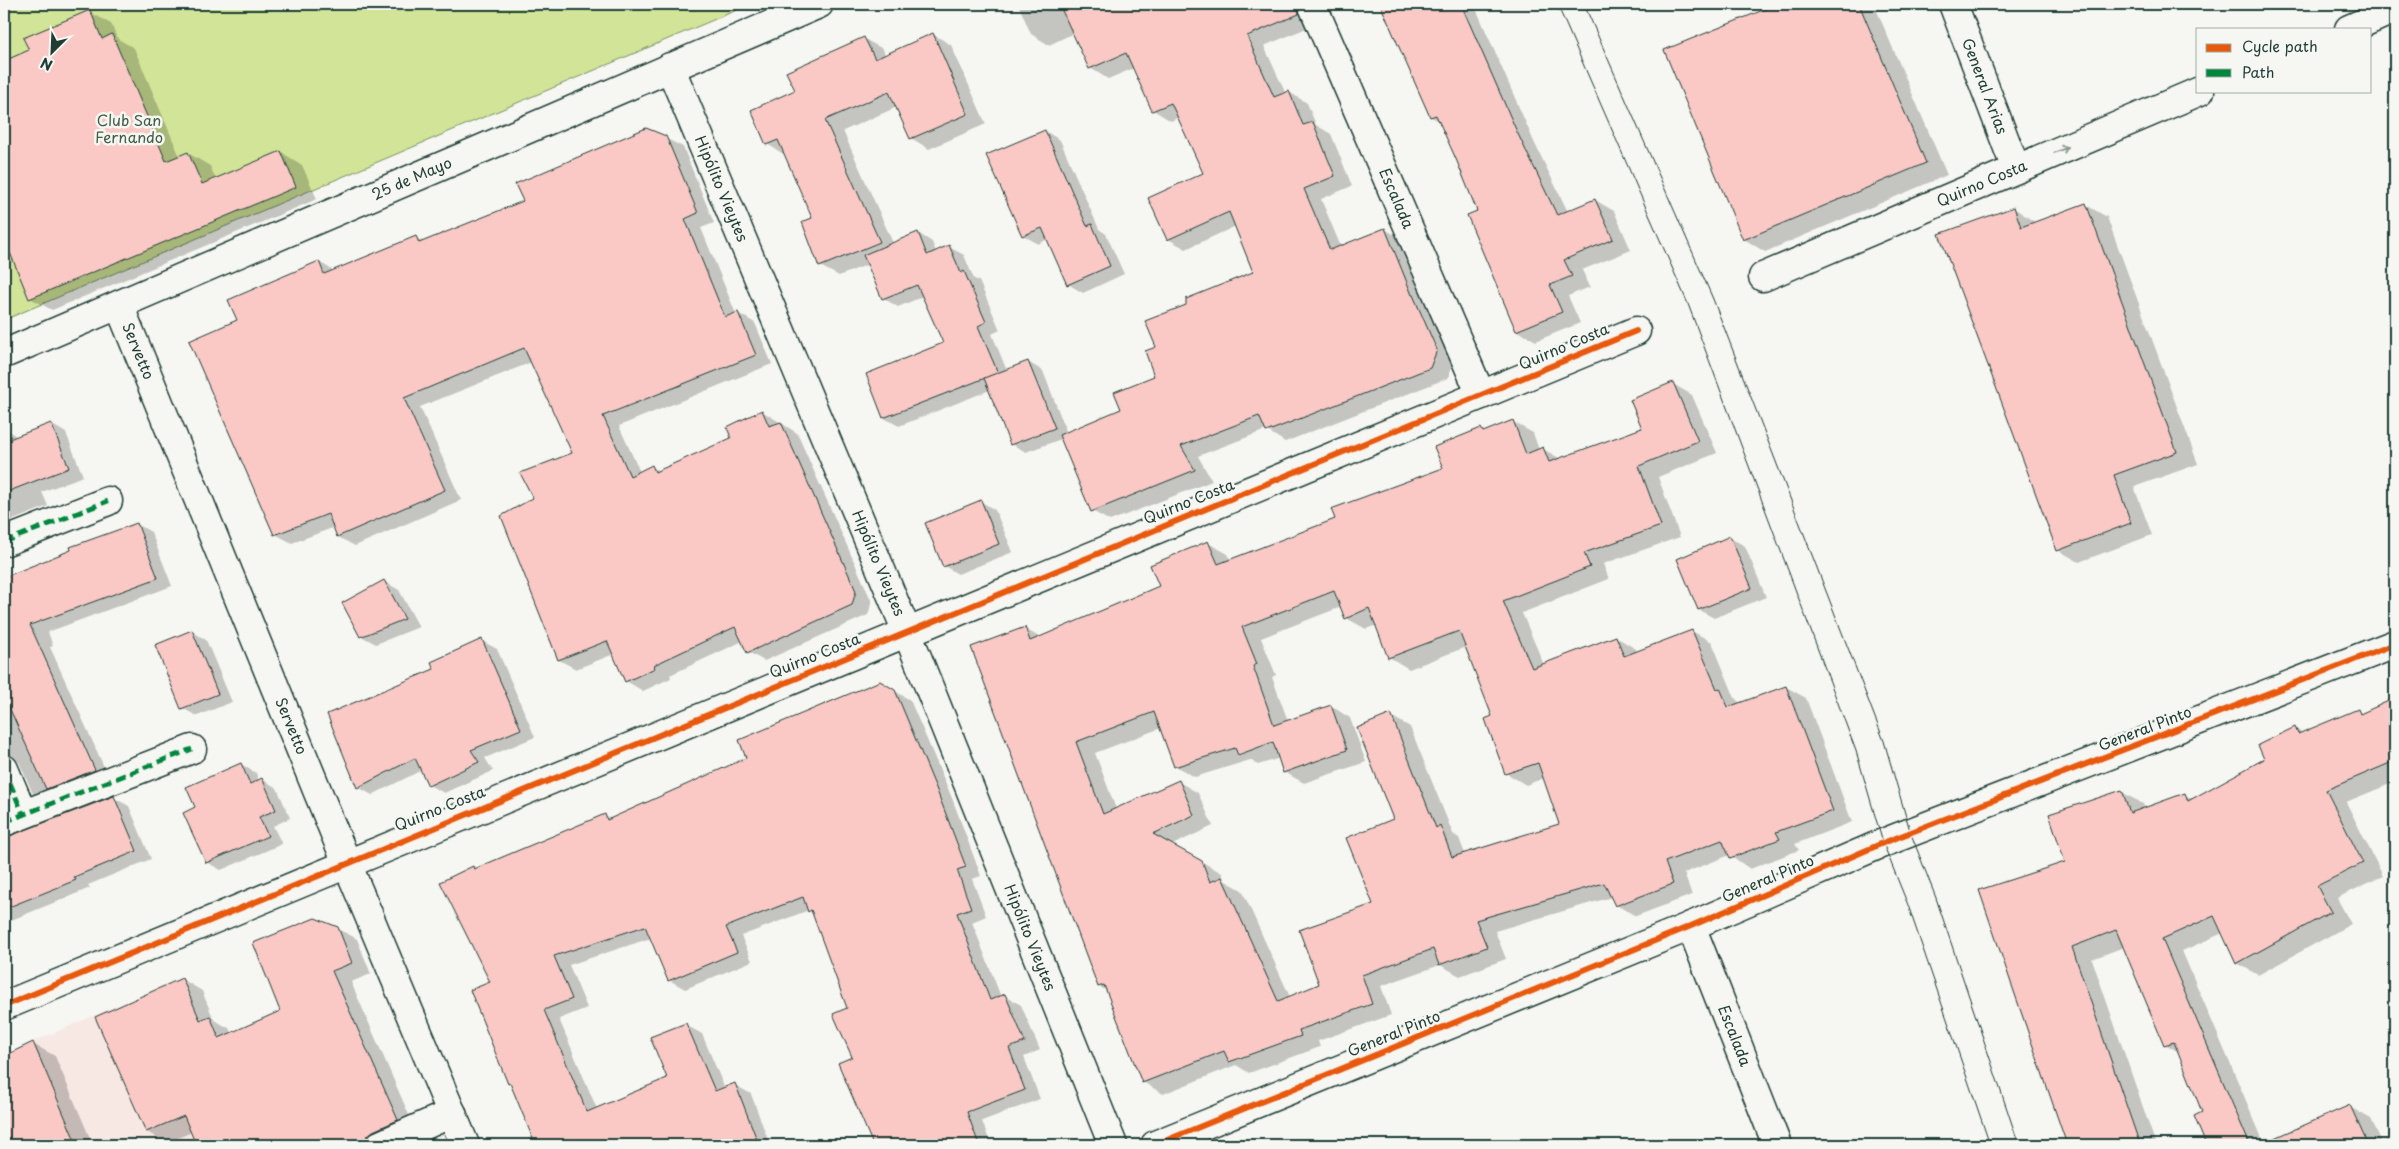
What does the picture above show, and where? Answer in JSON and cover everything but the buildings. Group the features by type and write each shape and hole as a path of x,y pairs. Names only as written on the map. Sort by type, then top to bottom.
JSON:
{"street":[{"name":"25 de Mayo","path":"4,354 819,4"},
{"name":"Escalada","path":"1312,4 1481,395"},
{"name":"General Arias","path":"1953,4 2016,169"},
{"path":"2351,28 2395,9"},
{"name":"Hipólito Vieytes","path":"670,68 907,632 1113,1145"},
{"name":"Quirno Costa","path":"1764,277 2198,92"},
{"name":"Servetto","path":"119,305 346,861 466,1145"},
{"name":"Quirno Costa","path":"4,1006 346,861 907,632 1636,330"},
{"path":"4,542 108,501"},
{"name":"General Pinto","path":"1155,1145 1691,926 1884,843 2395,644"},
{"path":"4,769 13,818 192,749"},
{"name":"Escalada","path":"1691,926 1777,1145"},
{"path":"380,1145 452,1113"}],"shaded area":[{"path":"132,999 196,1145 77,1145 33,1042"}],"green space":[{"name":"Club San Fernando","path":"4,4 751,4 4,320"}],"tram line":[{"path":"1557,4 1688,304 1856,751 1883,843 1908,905 1990,1145"},
{"path":"1584,4 1713,299 1884,741 1911,834 1936,898 2019,1145"}],"marked path":[{"path":"4,542 108,501"},
{"path":"4,822 192,749"},
{"path":"4,769 23,814"}],"cycle path":[{"path":"4,1006 411,836 1636,331"},
{"path":"1155,1145 1691,926 1883,843 2395,644"}]}
